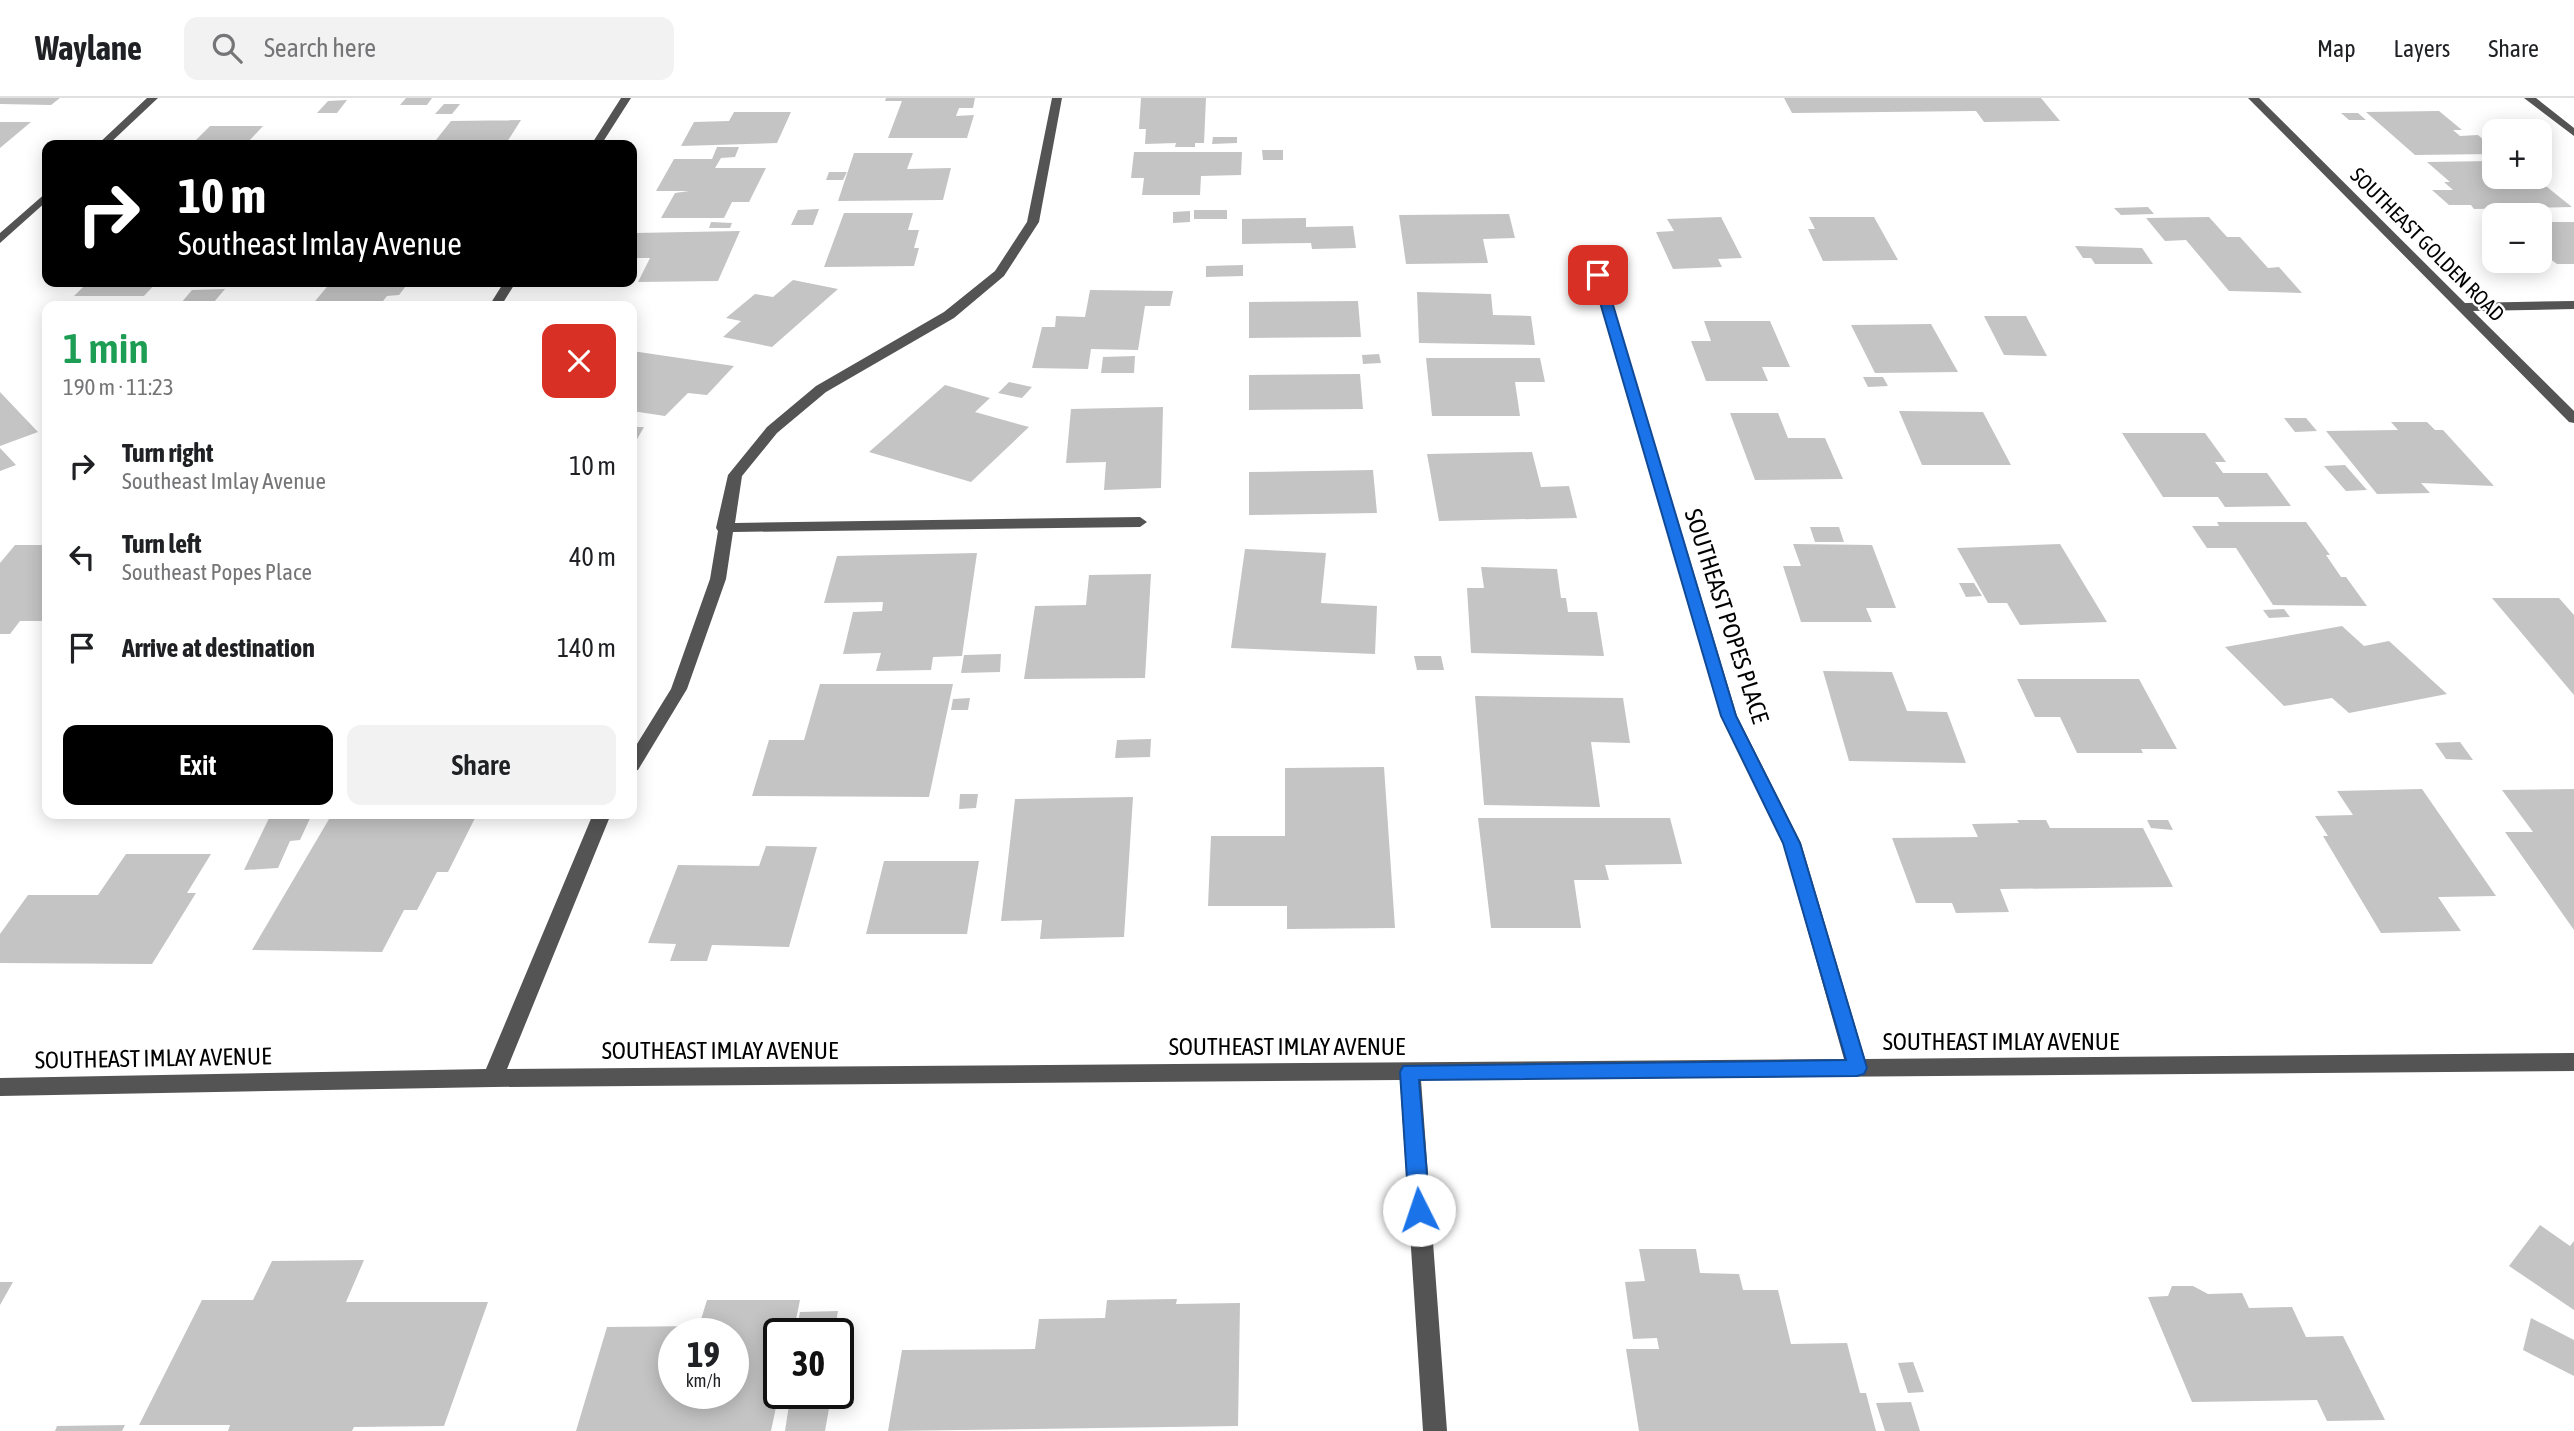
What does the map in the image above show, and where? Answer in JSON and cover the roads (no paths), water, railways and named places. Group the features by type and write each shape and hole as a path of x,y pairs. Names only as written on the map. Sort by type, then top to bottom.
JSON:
{"street":[{"path":"107,140 153,98"},
{"path":"599,140 626,98"},
{"path":"637,758 679,689 718,579 724,528 735,475 772,430 821,389 949,315 1000,273 1033,222 1057,98"},
{"name":"SOUTHEAST GOLDEN ROAD","path":"2253,98 2465,307 2574,419"},
{"path":"2529,98 2574,134"},
{"path":"0,239 42,200"},
{"name":"SOUTHEAST POPES PLACE","path":"1591,252 1729,716 1792,843 1857,1068"},
{"path":"2465,307 2574,305"},
{"path":"724,528 1140,522"},
{"path":"493,1078 600,819"},
{"name":"SOUTHEAST IMLAY AVENUE","path":"0,1087 493,1078 2574,1062"},
{"path":"1409,1072 1435,1431"}]}
